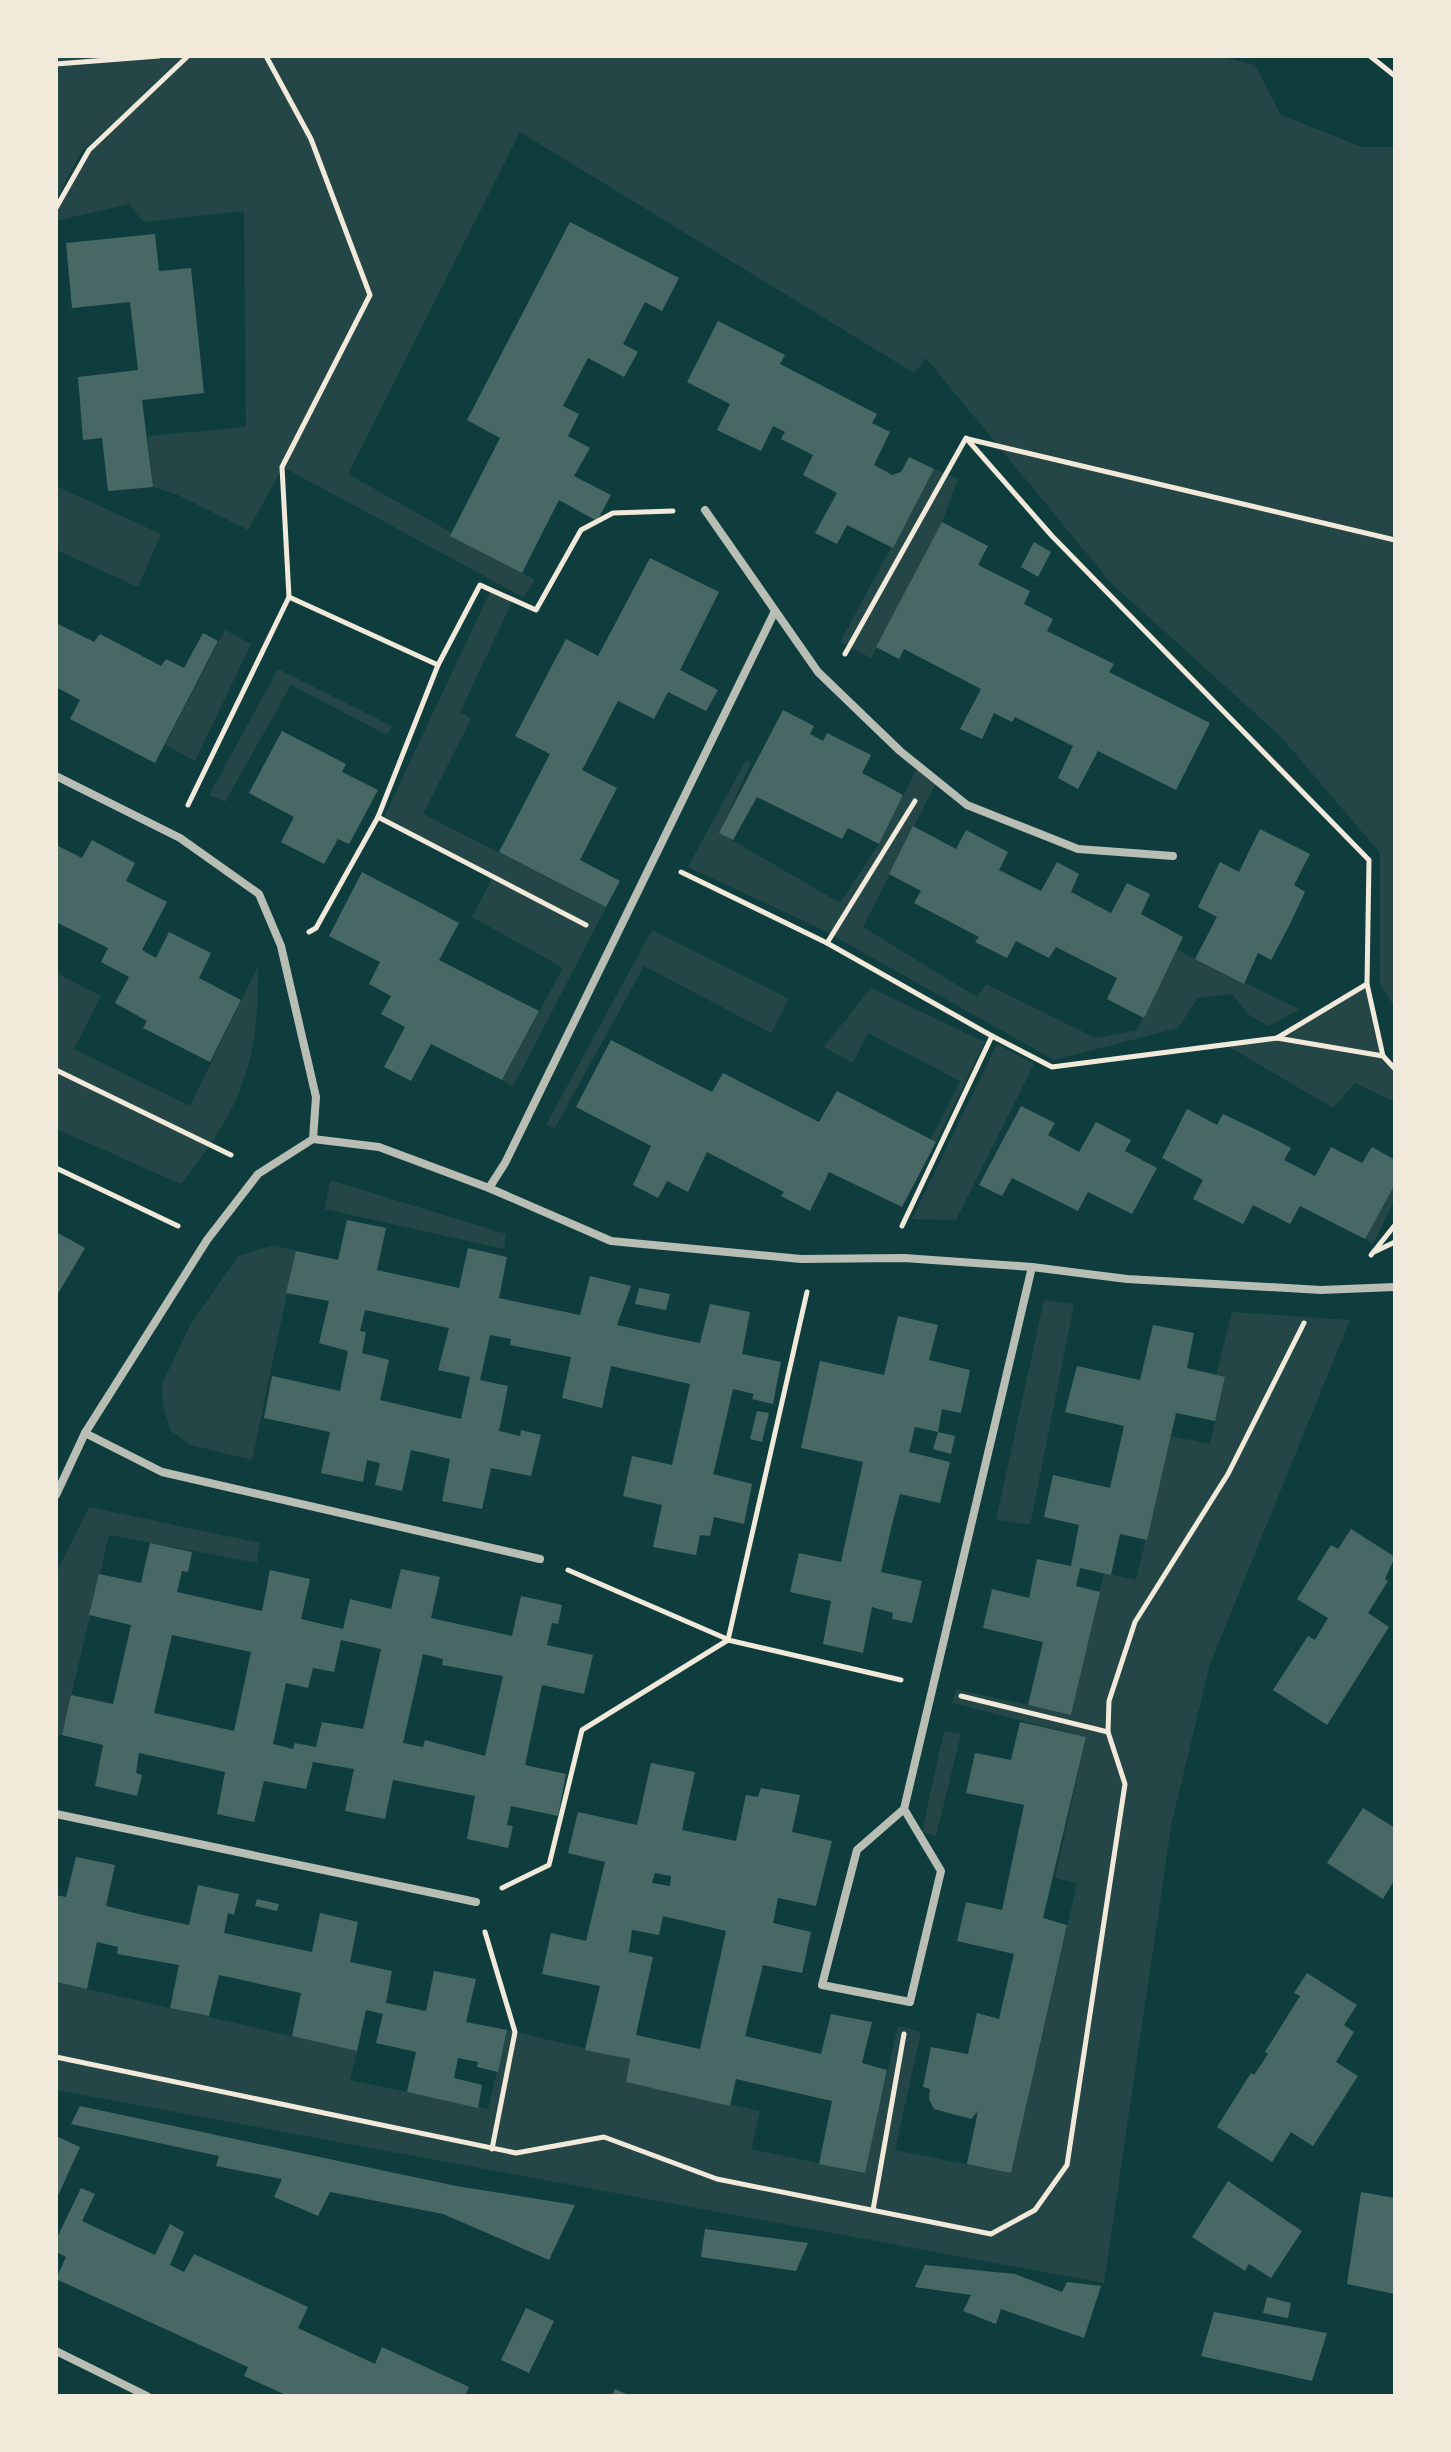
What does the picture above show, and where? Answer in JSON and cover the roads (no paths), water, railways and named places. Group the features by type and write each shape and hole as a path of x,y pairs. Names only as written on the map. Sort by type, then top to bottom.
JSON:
{"street":[{"path":"705,510 829,683 967,805 1078,849 1173,856"},
{"path":"489,1188 505,1163 775,611"},
{"path":"56,776 172,834 259,894 281,946 316,1097 313,1139"},
{"path":"56,1495 85,1433 207,1240 262,1170 313,1139 379,1147 489,1188 611,1241 815,1260 887,1259 1032,1267 1157,1281 1321,1290 1395,1287"},
{"path":"904,1809 941,1871 910,2002 822,1985 857,1850 904,1809 1032,1267"},
{"path":"85,1433 162,1472 540,1559"},
{"path":"56,1814 476,1902"},
{"path":"56,2351 147,2396"}]}
